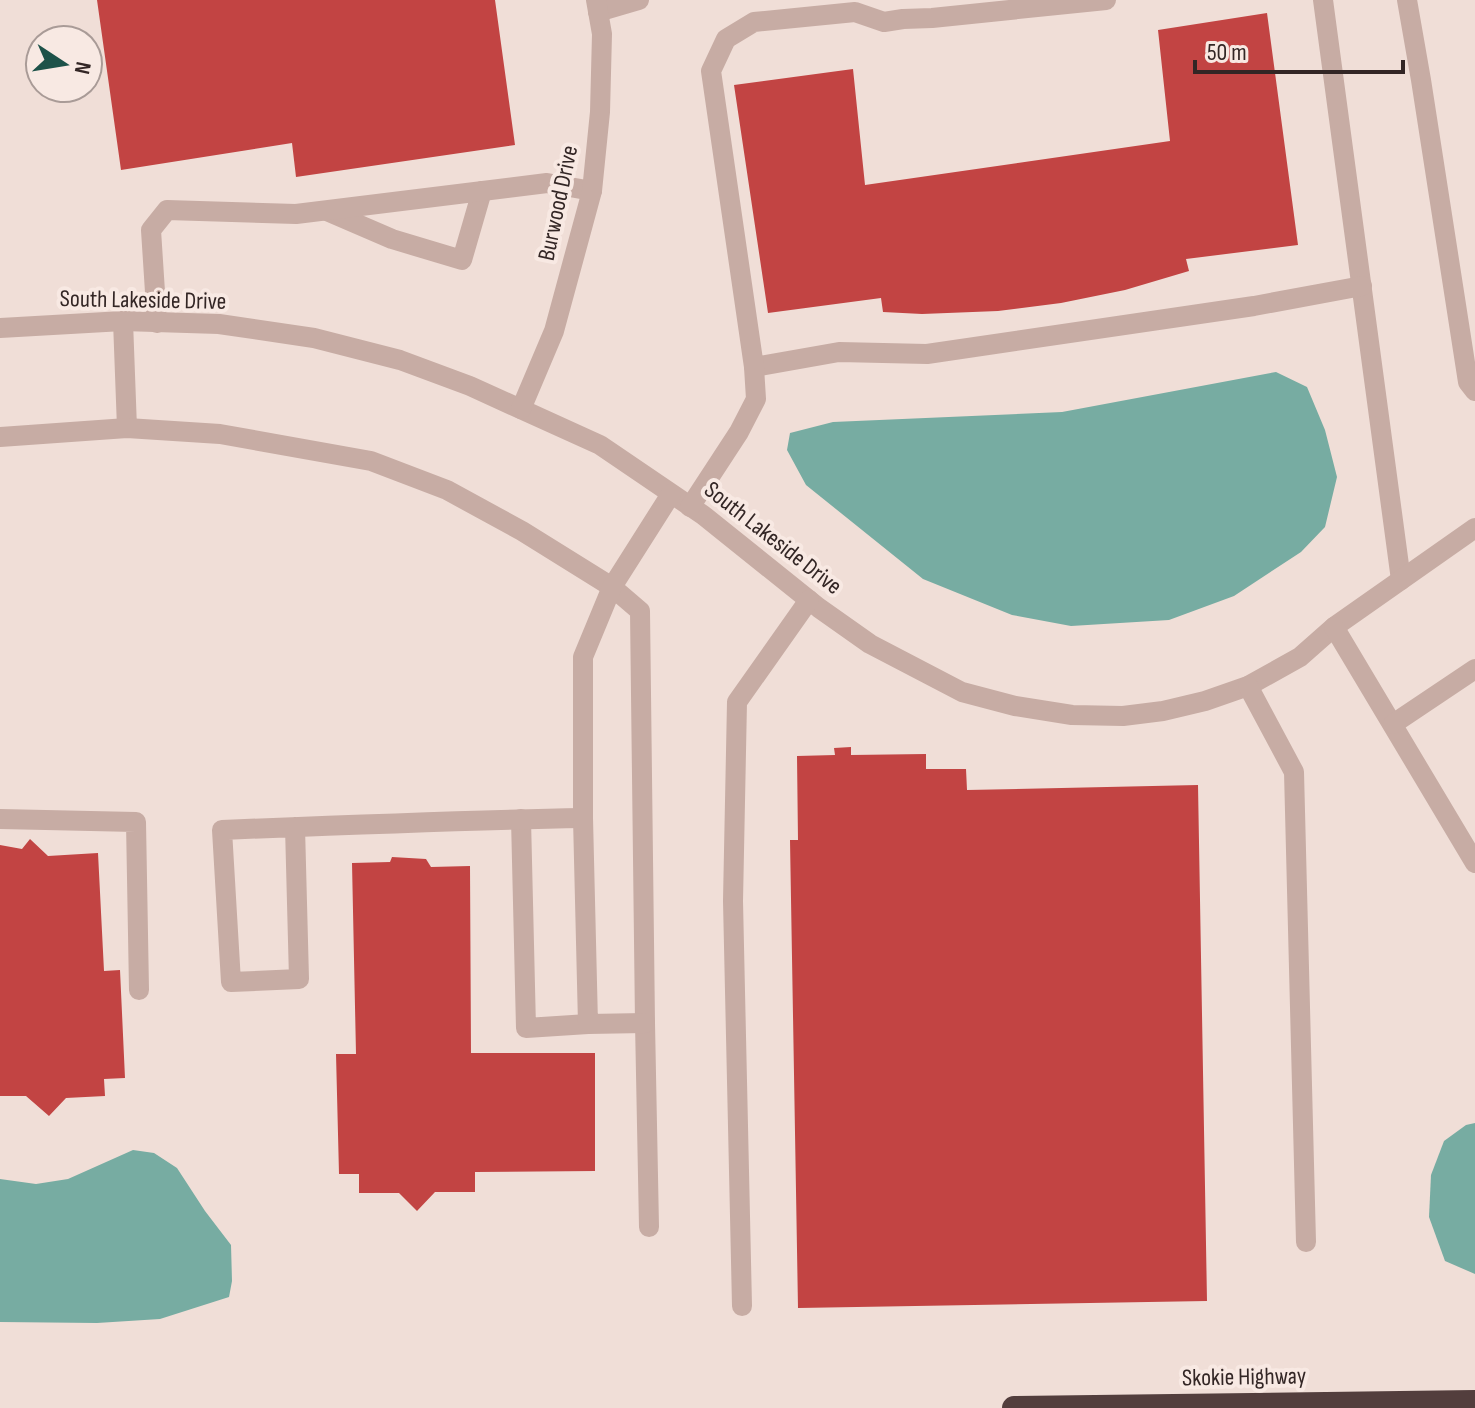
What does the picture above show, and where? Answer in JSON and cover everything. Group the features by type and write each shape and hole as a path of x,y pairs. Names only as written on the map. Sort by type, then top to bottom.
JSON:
{"highway":[{"name":"Skokie Highway","path":"1014,1408 1475,1402"}],"street":[{"path":"597,6 639,0"},
{"path":"690,507 739,432 756,399 711,71 726,39 754,22 855,12 884,22 1106,0"},
{"path":"1323,0 1401,580"},
{"path":"1407,0 1468,382 1475,391"},
{"name":"Burwood Drive","path":"521,409 554,331 592,191 600,112 602,34 597,6"},
{"path":"157,323 151,230 167,210 296,214 547,183 592,191"},
{"path":"327,211 392,239 462,260 482,191"},
{"path":"754,367 839,352 927,354 1254,306 1362,286"},
{"path":"123,321 127,428"},
{"name":"South Lakeside Drive","path":"0,328 123,321 219,324 314,338 400,360 470,386 600,445 690,507 870,644 962,692 1015,706 1072,715 1123,716 1163,711 1248,686 1300,657 1334,627 1475,528"},
{"path":"0,437 127,428 220,434 371,461 447,490 522,531 612,587 640,611 649,1227"},
{"path":"588,1024 583,657 612,587 671,494"},
{"path":"742,1306 733,901 737,702 809,600"},
{"path":"1334,627 1475,863"},
{"path":"1393,724 1475,669"},
{"path":"1248,686 1294,772 1306,1242"},
{"path":"295,827 299,979 231,982 222,830 295,827 521,819 583,818"},
{"path":"0,819 136,822 139,990"},
{"path":"521,819 526,1028 645,1023"}],"water":[{"path":"1276,372 1307,387 1325,430 1337,477 1325,527 1301,552 1234,596 1169,620 1071,626 1012,615 923,579 806,485 787,450 790,433 833,422 1062,412"},
{"path":"1475,1123 1475,1274 1445,1261 1429,1217 1431,1175 1444,1141 1466,1125"},
{"path":"133,1150 154,1153 177,1168 231,1245 229,1297 160,1319 97,1323 0,1322 0,1179 36,1184 68,1179"}],"building":[{"path":"97,0 495,0 515,145 296,177 292,143 121,170 104,50 104,24 100,24"},
{"path":"1267,13 1298,245 1186,259 1189,271 1125,290 1061,303 998,311 922,314 883,312 881,298 768,313 734,85 853,69 865,185 1170,141 1158,30"},
{"path":"851,747 851,755 926,754 926,769 966,769 967,790 1198,785 1207,1301 798,1308 790,840 798,840 797,756 835,755 834,748"},
{"path":"30,839 48,856 98,853 104,971 120,970 125,1078 104,1079 105,1096 66,1098 49,1116 26,1096 0,1096 0,845 22,849"},
{"path":"392,857 426,859 431,867 470,866 471,1053 595,1053 595,1171 475,1172 475,1192 435,1192 417,1211 399,1193 359,1193 359,1174 339,1174 336,1054 356,1054 352,863 390,862"}]}
